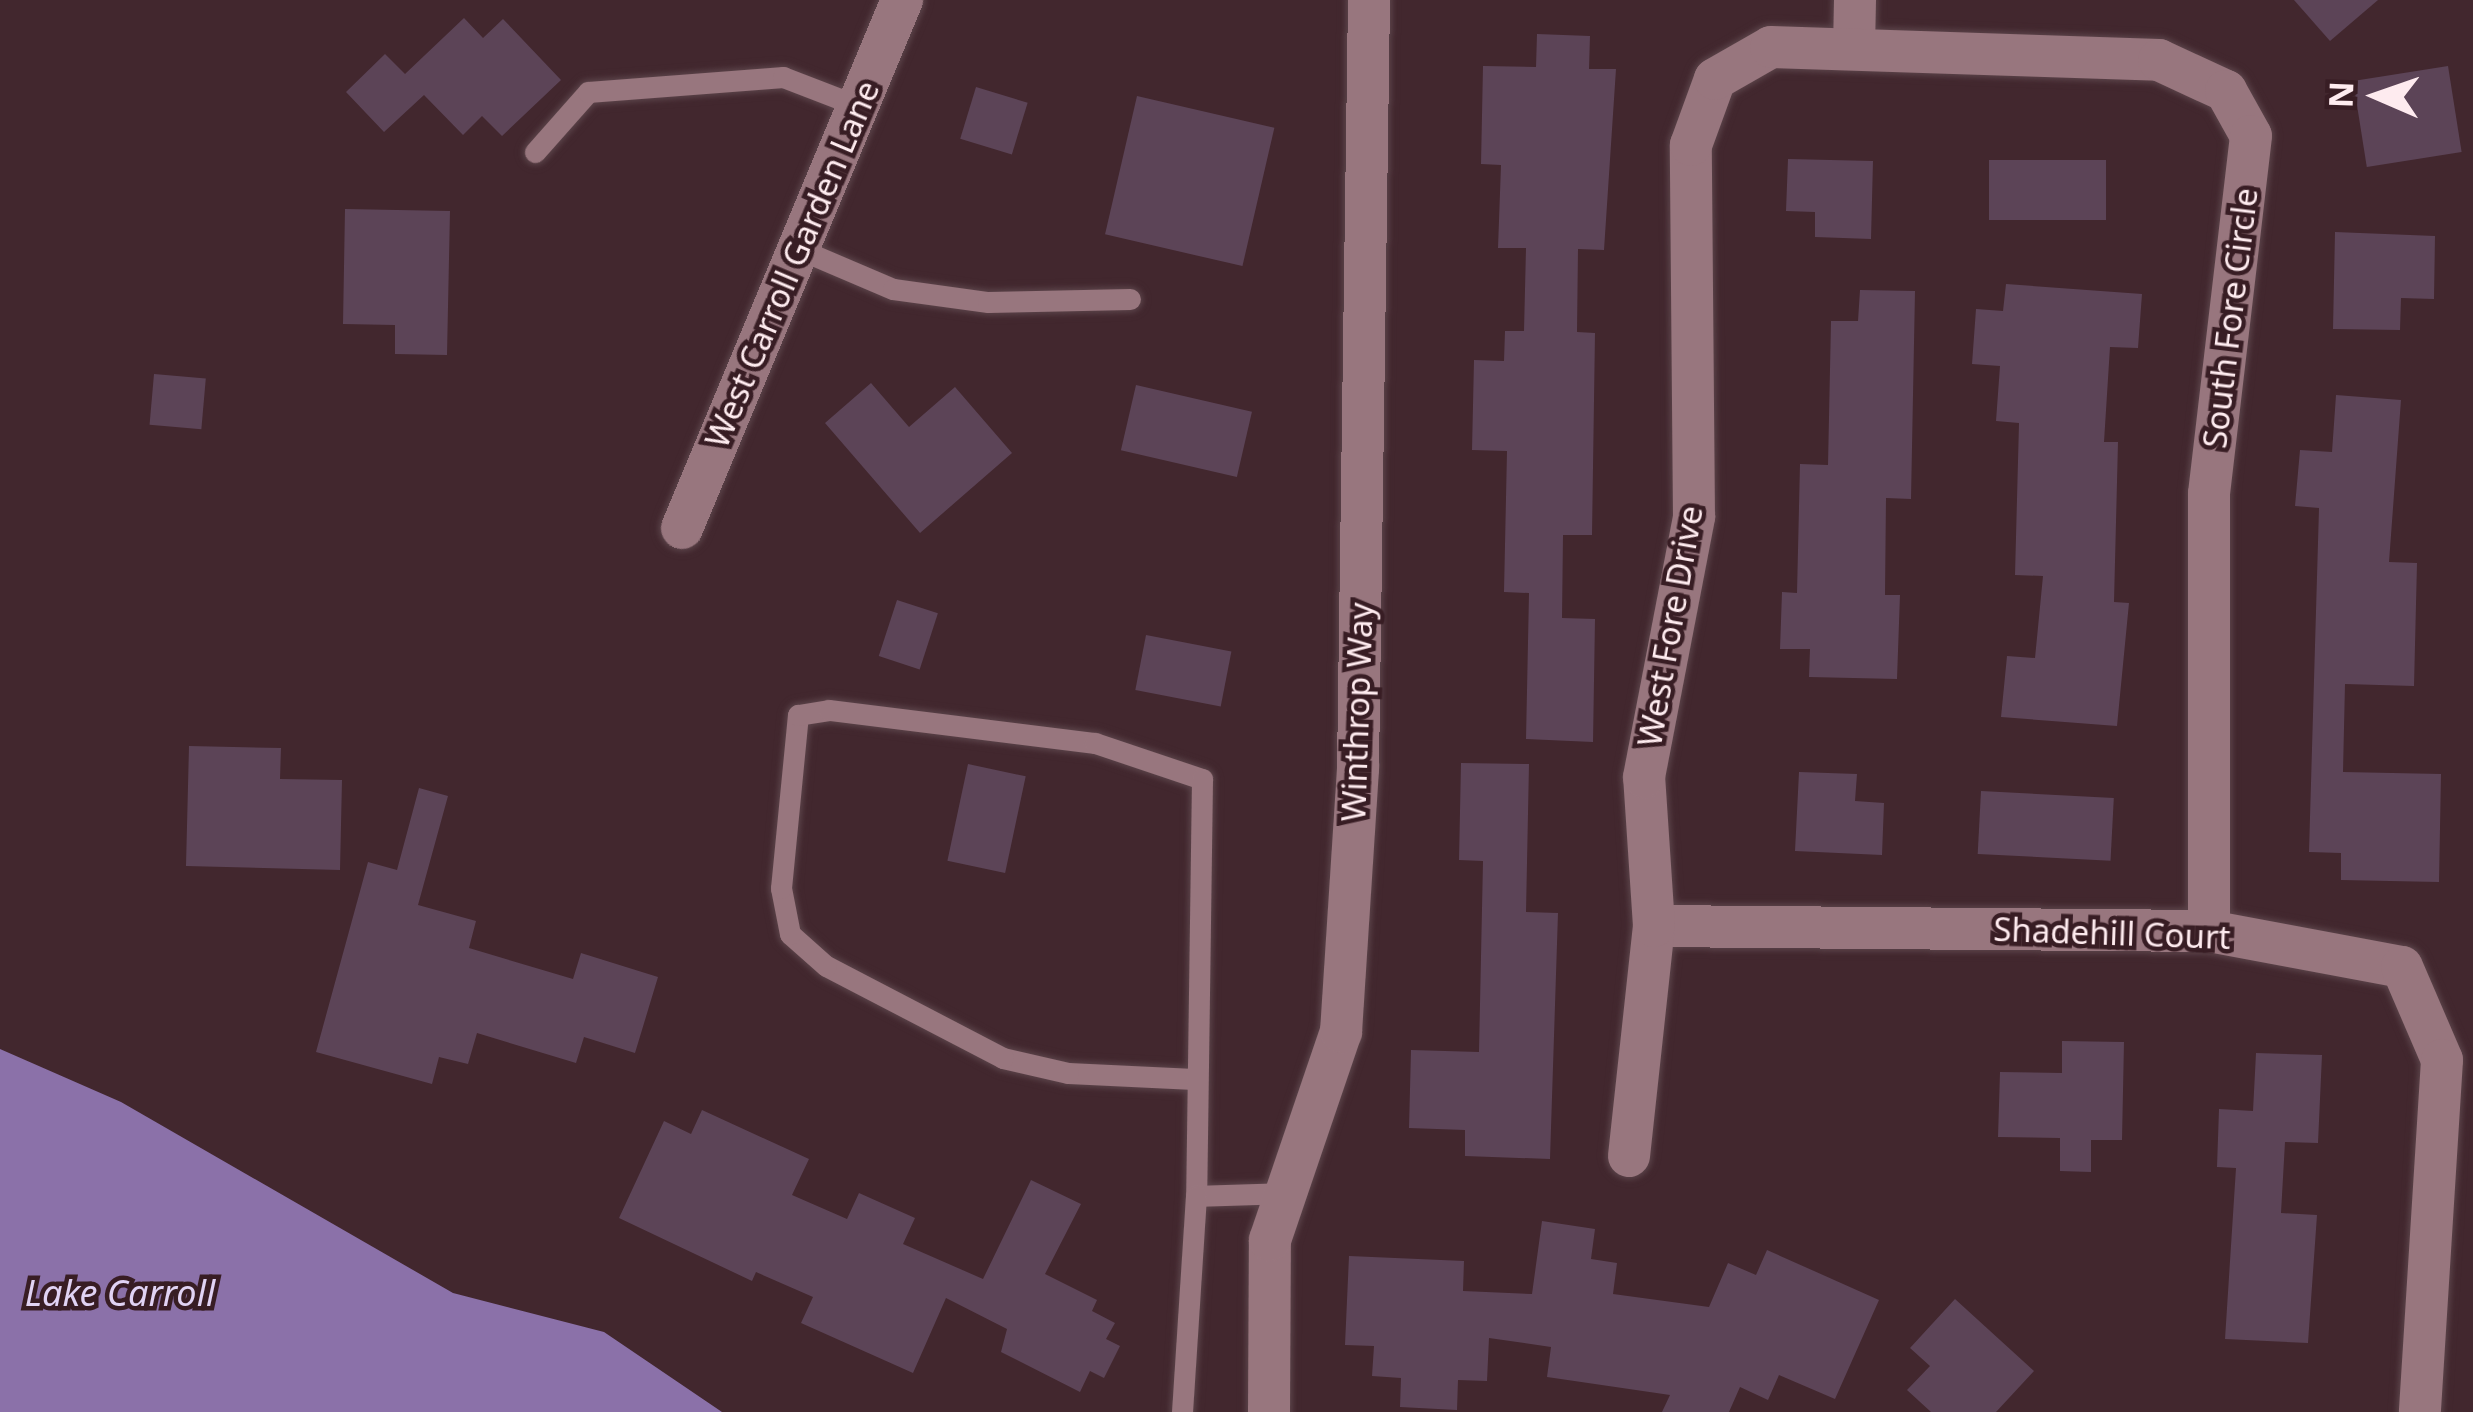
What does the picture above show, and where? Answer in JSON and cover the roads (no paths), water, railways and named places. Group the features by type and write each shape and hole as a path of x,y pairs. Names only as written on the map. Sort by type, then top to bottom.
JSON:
{"street":[{"name":"West Carroll Garden Lane","path":"682,528 902,0"},
{"name":"Winthrop Way","path":"1269,1412 1270,1240 1341,1032 1358,768 1369,0"},
{"path":"1854,48 1855,0"},
{"name":"West Fore Drive","path":"1629,1156 1654,926 1644,777 1694,518 1691,145 1715,79 1772,47 1854,48"},
{"name":"South Fore Circle","path":"1854,48 2159,60 2226,91 2251,136 2209,494 2210,931"},
{"name":"Shadehill Court","path":"1654,926 2210,931 2402,968 2442,1060 2420,1412"}],"lane":[{"path":"535,152 587,92 783,76 858,106"},
{"path":"799,249 892,289 988,302 1130,299"},
{"path":"1183,1412 1196,1196 1202,779 1095,743 829,710 798,715 781,888 790,934 826,967 1003,1058 1068,1073 1195,1079"},
{"path":"1196,1196 1286,1193"}],"water":[{"name":"Lake Carroll","path":"0,1049 121,1102 453,1293 604,1332 722,1412 0,1412"}]}
